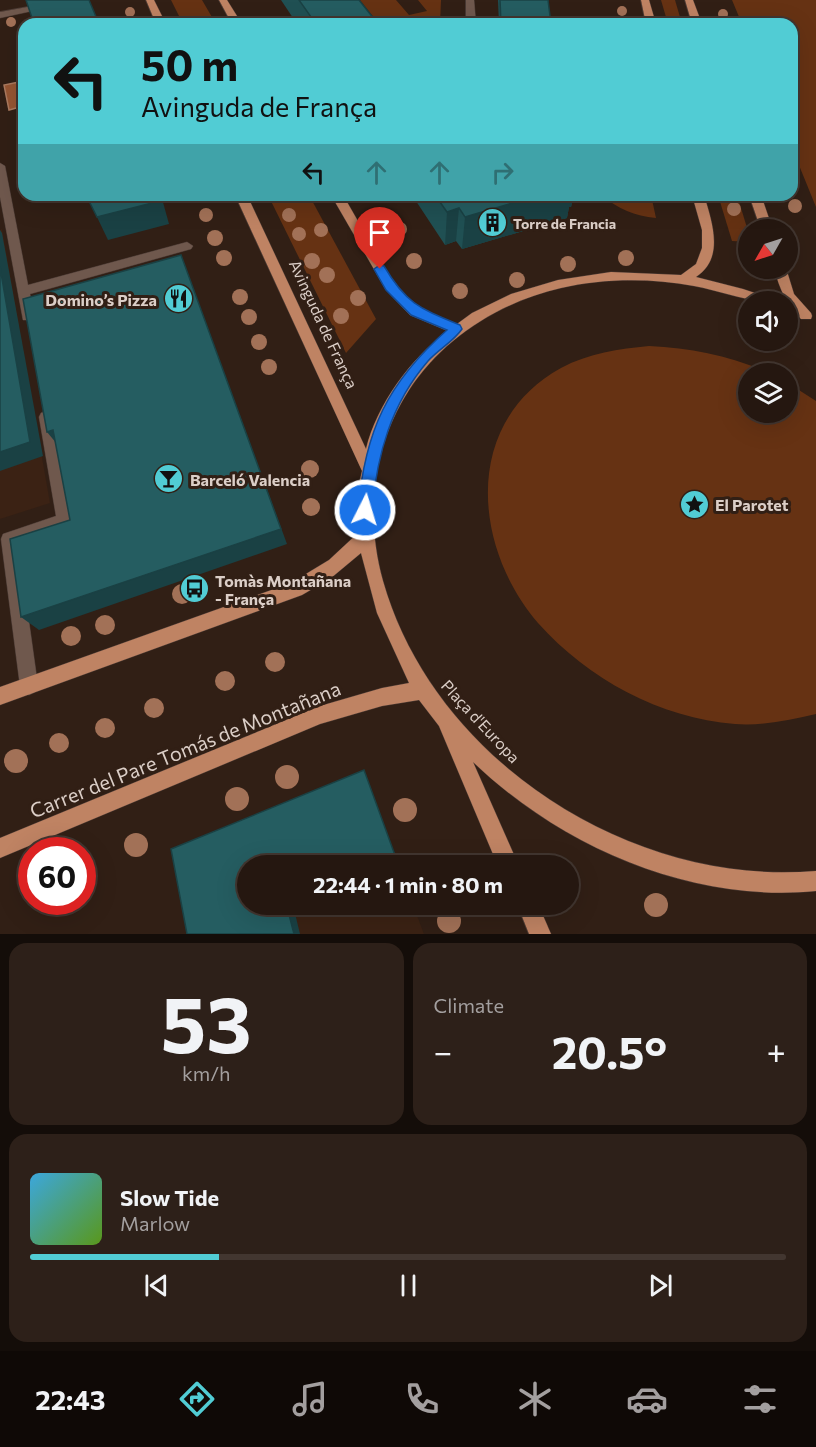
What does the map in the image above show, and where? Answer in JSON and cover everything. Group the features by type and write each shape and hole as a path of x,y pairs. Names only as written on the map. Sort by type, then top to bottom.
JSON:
{"main road":[{"path":"150,0 158,18"},
{"path":"223,0 234,18"},
{"path":"645,0 650,18"},
{"path":"688,0 695,18"},
{"name":"Avinguda de França","path":"245,201 369,471"},
{"path":"340,201 390,287 415,312 456,329"},
{"path":"684,279 702,266 708,247 708,231 700,201"},
{"path":"757,201 763,219"},
{"name":"Plaça d'Europa","path":"738,291 684,279 646,276 573,280 505,300 456,329 424,357 396,396 381,426 369,471 365,510 366,535 379,597 398,645 423,690 443,716 496,770 536,803 615,846 694,873 746,881 803,883 816,880"},
{"path":"782,279 783,288 792,302 811,319"},
{"path":"0,696 296,589 338,565 366,535"},
{"name":"Carrer del Pare Tomás de Montañana","path":"0,848 320,715 382,697 423,690"},
{"path":"443,716 504,855"},
{"path":"532,915 540,934"}],"street":[{"path":"0,15 79,0"},
{"path":"470,0 471,18"},
{"path":"0,166 31,337"},
{"path":"23,291 187,246"},
{"path":"28,686 9,539 65,520 44,405"}],"shaded area":[{"path":"171,0 202,0 212,18 180,18"},
{"path":"360,0 396,0 409,15 427,11 418,0 441,0 440,18 374,18"},
{"path":"661,0 675,0 680,18 666,18"},
{"path":"732,0 816,0 816,207 798,163 798,18 740,18"},
{"path":"18,82 18,108 9,110 4,85"},
{"path":"271,201 312,201 376,319 346,353"},
{"path":"610,201 652,201 656,218 641,216"},
{"path":"720,201 739,201 744,219 738,219 738,241 732,241"},
{"path":"2,229 50,503 0,519 0,230"},
{"path":"649,346 680,349 711,354 743,363 738,363 738,423 798,423 798,389 816,401 816,714 766,723 735,724 680,714 653,704 627,692 579,662 538,623 516,592 500,558 490,523 488,487 493,452 507,420 529,391 561,368 593,355"},
{"path":"366,774 395,855 237,855 237,915 417,915 424,934 198,934 182,850"}],"building":[{"path":"26,0 89,0 96,18 32,18"},
{"path":"299,0 359,0 373,18 312,18"},
{"path":"500,0 548,0 550,18 501,18"},
{"path":"89,201 160,201 97,217"},
{"path":"439,201 520,201 465,217 459,208 447,212"},
{"path":"181,255 281,529 21,617 10,539 70,520 53,430 47,432 23,299"},
{"path":"0,267 30,442 0,452"},
{"path":"364,770 395,855 237,855 237,915 289,915 294,934 187,934 171,849"}],"place":[{"name":"Torre de Francia","path":"492,223"},
{"name":"Domino’s Pizza","path":"178,299"},
{"name":"Barceló Valencia","path":"169,479"},
{"name":"El Parotet","path":"694,504"},
{"name":"Tomàs Montañana - França","path":"194,589"}],"route":[{"path":"365,510 369,471 381,426 396,396 424,357 456,329 415,312 390,287 380,269"}]}
